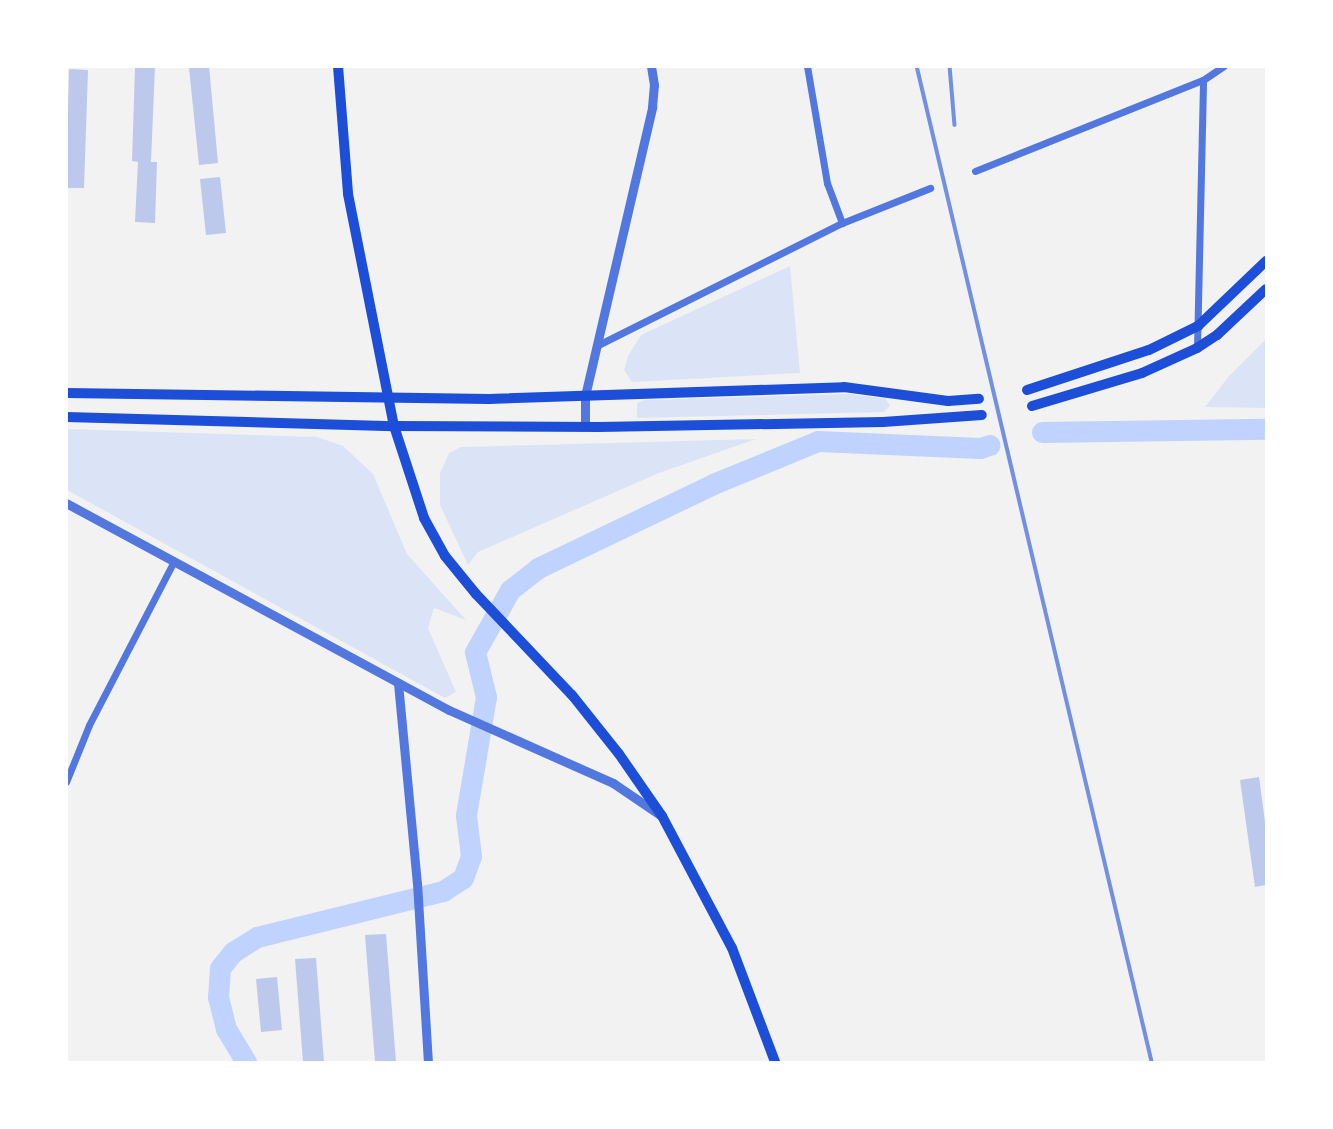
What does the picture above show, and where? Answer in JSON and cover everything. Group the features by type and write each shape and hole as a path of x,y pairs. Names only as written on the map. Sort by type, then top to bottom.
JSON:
{"main road":[{"path":"338,66 348,194 394,426 424,519 445,556 619,754 662,816 732,948 775,1062"},
{"path":"1027,390 1075,377 1149,350 1198,326 1266,261"},
{"path":"1032,405 1142,373 1198,348 1217,335 1266,289"},
{"path":"66,393 489,399 844,387 948,401 979,399"},
{"path":"66,417 394,426 584,426 883,422 982,415"}],"street":[{"path":"584,426 584,396 652,107 654,85 651,66"},
{"path":"807,66 827,183 842,223"},
{"path":"975,171 1203,80 1223,66"},
{"path":"1198,348 1203,80"},
{"path":"596,346 842,223 930,188"},
{"path":"66,503 449,710 613,783 662,816"},
{"path":"66,782 89,725 174,561"},
{"path":"398,683 417,883 428,1062"}],"shaded area":[{"path":"790,266 800,373 632,382 624,370 628,356 641,335"},
{"path":"1266,339 1266,408 1205,407 1229,376"},
{"path":"852,394 886,399 890,406 884,412 637,418 637,403 645,400"},
{"path":"67,429 317,437 343,446 373,474 407,554 466,620 434,608 428,628 456,692 445,698 67,490"},
{"path":"756,439 659,473 478,552 468,565 440,505 440,473 449,453 461,447"}],"building":[{"path":"135,66 155,66 151,162 157,162 155,223 135,222 138,162 132,161"},
{"path":"209,66 218,163 199,165 189,68"},
{"path":"69,69 88,70 84,188 66,188"},
{"path":"220,177 226,233 206,235 200,179"},
{"path":"1259,777 1266,829 1266,885 1255,887 1240,780"},
{"path":"386,934 396,1062 375,1062 365,935"},
{"path":"316,958 324,1062 303,1062 295,959"},
{"path":"277,977 282,1030 261,1032 256,979"}],"waterway":[{"path":"1042,432 1266,429"},
{"path":"246,1062 226,1029 218,997 220,968 233,952 257,937 443,891 463,878 471,856 466,815 486,697 475,652 510,590 538,568 713,484 818,441 980,448 990,445"}],"railway":[{"path":"917,66 1152,1062"},
{"path":"950,66 955,125"}]}
